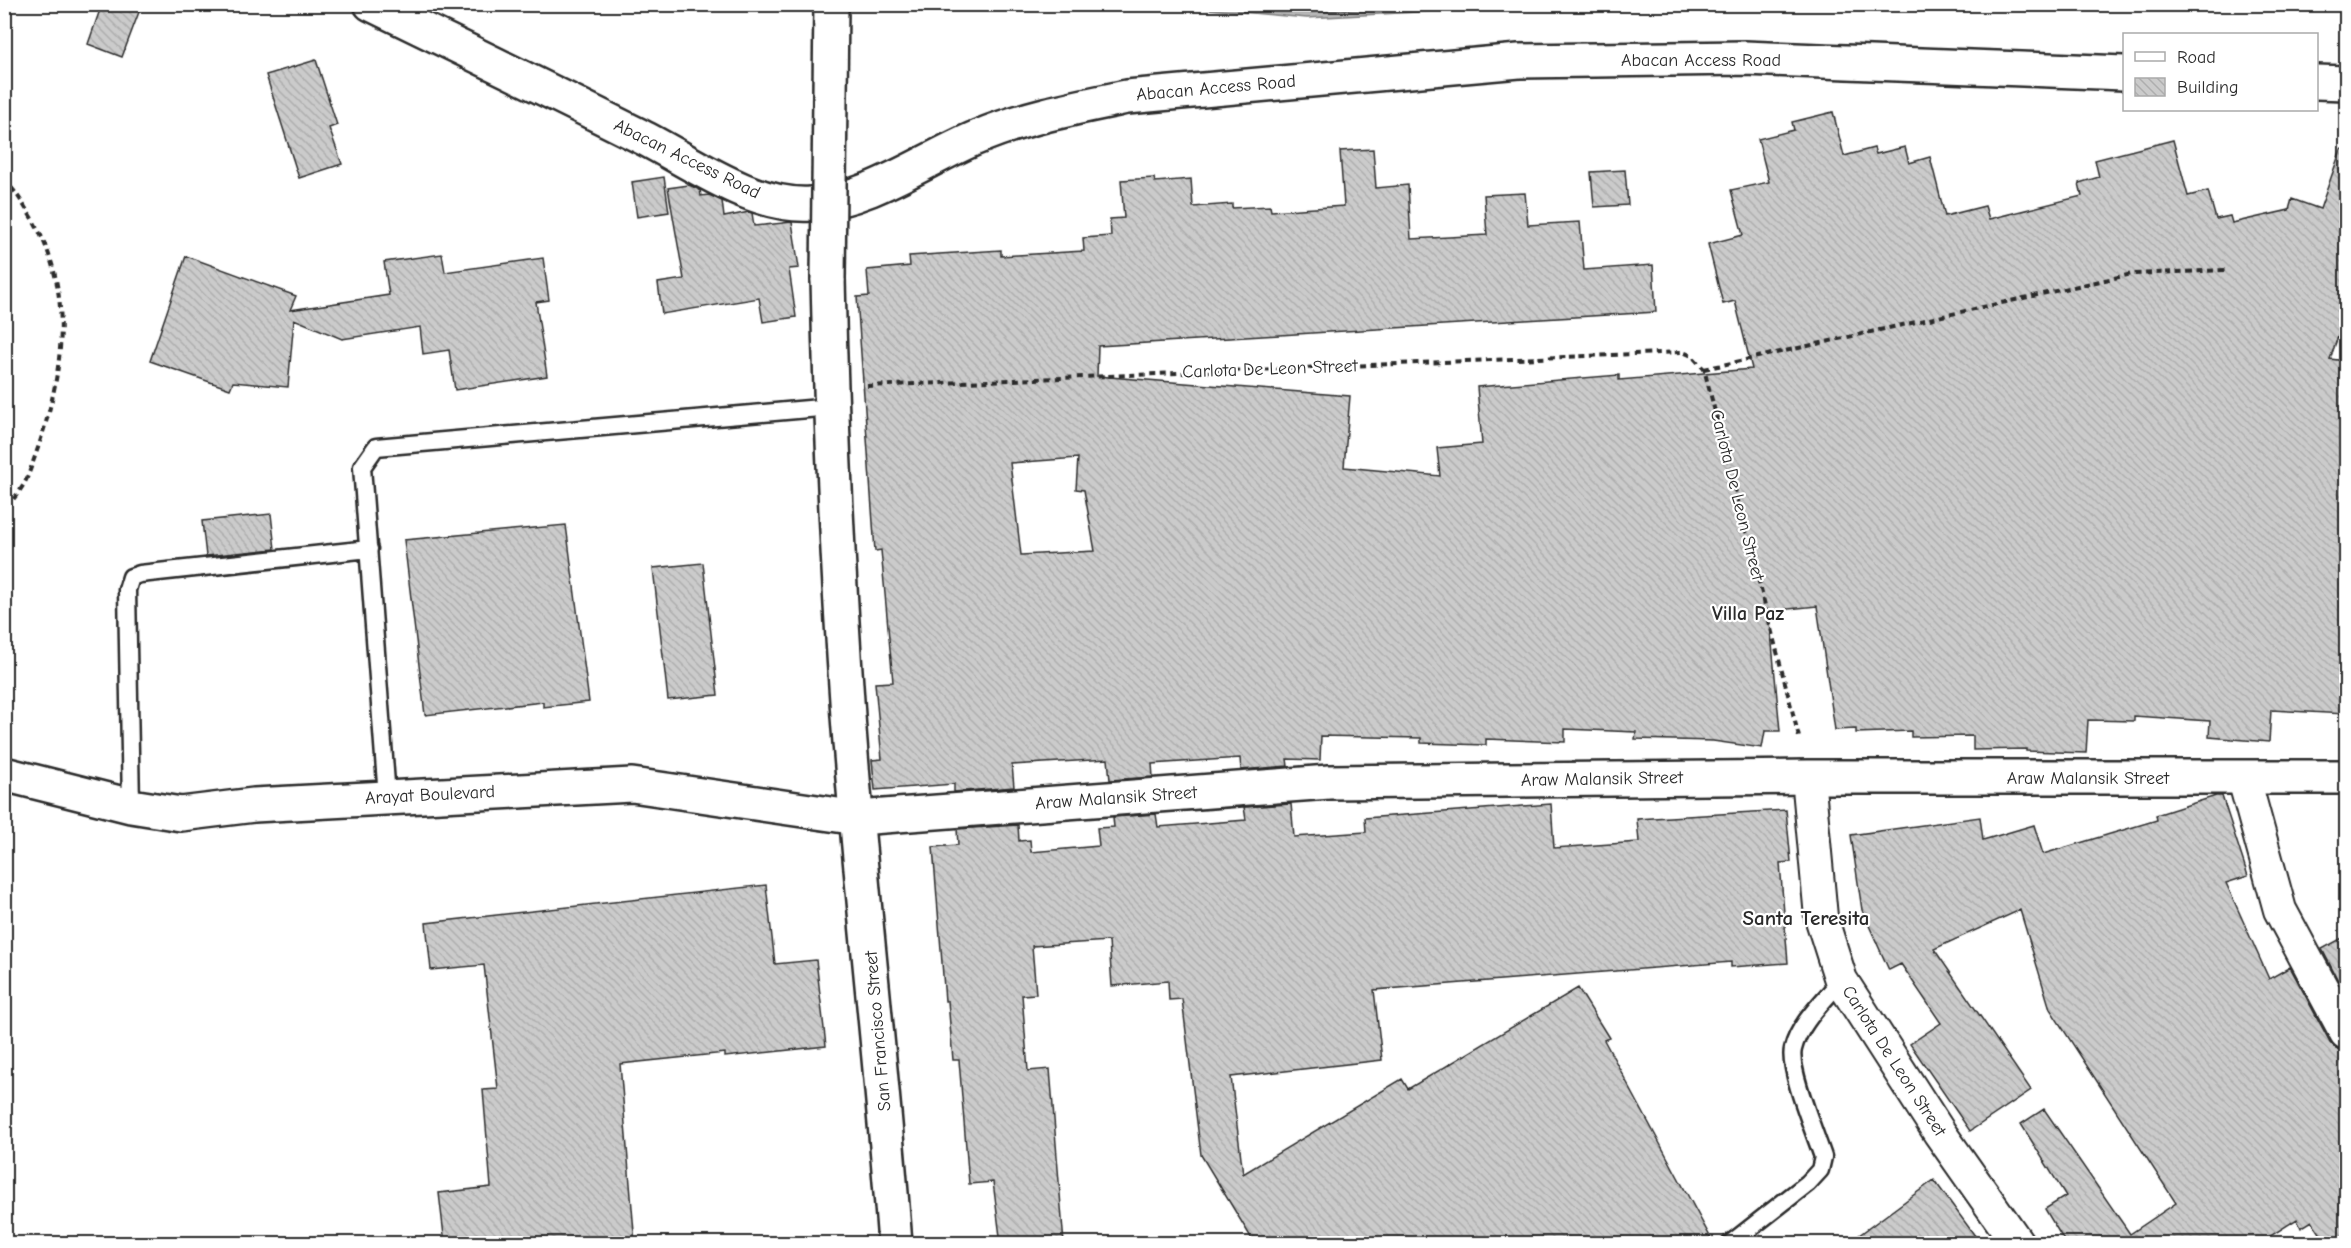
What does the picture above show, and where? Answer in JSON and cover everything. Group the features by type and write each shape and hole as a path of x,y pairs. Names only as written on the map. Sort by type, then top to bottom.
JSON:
{"street":[{"name":"Abacan Access Road","path":"371,4 642,136 746,191 776,201 810,204 850,195 878,185 980,136 1068,109 1127,97 1519,61 1745,58 2123,72"},
{"name":"San Francisco Street","path":"831,4 828,279 831,397 848,717 883,1079 895,1244"},
{"path":"2318,82 2346,83"},
{"name":"Arayat Boulevard","path":"4,774 131,806 181,814 254,805 632,785 858,818"},
{"name":"Araw Malansik Street","path":"858,818 1329,782 1808,777 2346,777"},
{"name":"Carlota De Leon Street","path":"1808,777 1821,917 1841,980 1939,1132 2018,1244"},
{"path":"2244,778 2280,910 2346,1033"}],"lane":[{"path":"387,797 362,467 376,447 831,397"},
{"path":"131,806 127,590 131,577 140,573 369,549"},
{"path":"1730,1244 1808,1183 1820,1170 1823,1156 1792,1069 1792,1049 1801,1030 1841,980"}],"path":[{"path":"4,180 13,189 39,230 53,267 62,304 62,347 52,398 26,480 4,512"},
{"path":"1704,369 2132,274 2226,270"},
{"name":"Carlota De Leon Street","path":"831,397 1676,351 1692,357 1704,369 1808,777"}],"water":[{"path":"1166,4 1545,5 1307,18"},
{"path":"2209,4 2346,4 2346,10 2209,5"}],"building":[{"path":"102,4 142,4 122,57 88,44"},
{"path":"316,60 337,125 329,128 342,164 299,178 266,75"},
{"path":"1833,112 1844,156 1874,148 1876,154 1905,147 1909,163 1930,157 1945,216 1985,206 1989,219 2082,196 2079,183 2099,177 2095,160 2173,140 2188,196 2208,191 2216,219 2230,216 2232,223 2289,210 2292,199 2320,209 2341,149 2346,150 2346,314 2330,359 2346,361 2346,464 2343,519 2346,519 2341,607 2346,607 2346,714 2271,710 2269,742 2209,737 2210,721 2134,716 2134,721 2088,720 2086,753 2026,751 2026,749 1973,750 1973,736 1911,737 1911,731 1856,733 1856,729 1835,730 1817,606 1769,611 1780,731 1765,731 1762,748 1713,741 1635,739 1636,732 1565,729 1565,742 1486,739 1486,745 1421,743 1421,738 1321,736 1320,760 1287,759 1288,766 1241,770 1240,758 1152,764 1153,777 1110,780 1108,759 1012,765 1014,787 954,792 954,784 875,790 872,760 882,759 875,683 893,682 881,550 875,551 857,297 869,296 867,270 910,266 909,256 1001,250 1001,256 1084,251 1083,238 1111,236 1110,219 1124,218 1121,180 1154,178 1155,182 1191,179 1193,207 1232,204 1232,208 1270,206 1271,211 1344,206 1340,151 1373,149 1376,188 1408,185 1411,239 1487,235 1484,195 1525,193 1528,225 1580,222 1584,270 1653,265 1656,312 1098,346 1097,376 1350,396 1344,467 1440,476 1437,448 1482,444 1477,387 1619,375 1619,380 1752,369 1735,301 1723,304 1708,244 1743,235 1731,190 1769,182 1758,139 1794,130 1792,122","holes":["1078,458 1076,489 1084,490 1095,551 1021,555 1010,463"]},
{"path":"1625,170 1628,205 1594,207 1591,172"},
{"path":"664,177 669,212 637,217 632,182"},
{"path":"689,185 700,190 701,196 709,195 722,201 724,217 749,212 752,213 754,226 792,222 799,268 789,269 796,317 763,322 759,298 662,314 658,283 684,279 668,188"},
{"path":"442,254 445,272 543,258 549,300 536,302 547,376 455,390 449,350 423,354 420,327 342,339 294,319 288,387 233,382 230,389 150,361 186,256 296,296 290,310 389,295 384,262"},
{"path":"271,514 275,549 206,556 202,521"},
{"path":"566,525 589,702 543,707 543,702 425,715 404,540"},
{"path":"703,563 718,695 668,700 653,568"},
{"path":"2222,796 2248,876 2226,883 2269,979 2290,967 2330,1042 2337,1049 2346,1051 2346,1244 2327,1244 2312,1221 2301,1228 2297,1219 2258,1244 2066,1244 2045,1209 2066,1196 2021,1124 2044,1109 2130,1234 2176,1203 2050,1009 2020,910 1934,949 2031,1090 1970,1131 1910,1044 1941,1023 1901,964 1889,970 1862,910 1851,835 1980,817 1983,840 2034,825 2043,854 2157,820 2156,815"},
{"path":"1291,804 1294,837 1366,832 1365,818 1551,804 1554,848 1639,842 1637,819 1786,810 1791,862 1780,863 1788,963 1731,967 1731,962 1374,990 1382,1060 1231,1077 1243,1174 1402,1079 1408,1089 1578,988 1609,1038 1604,1040 1714,1244 1255,1244 1201,1155 1182,999 1169,1000 1168,981 1112,986 1109,941 1032,946 1036,994 1022,995 1028,1071 1050,1069 1064,1244 1001,1244 993,1182 969,1184 959,1060 953,1060 948,1001 945,1001 933,847 958,845 957,829 1018,825 1019,841 1030,840 1031,852 1099,846 1097,828 1114,827 1113,817 1156,814 1158,827 1246,820 1244,807"},
{"path":"766,885 775,964 816,960 826,1046 725,1057 725,1053 620,1064 635,1244 445,1244 439,1193 491,1187 483,1090 498,1089 484,965 431,970 426,923"},
{"path":"2346,936 2346,996 2322,949"},
{"path":"1934,1180 1981,1244 1847,1244"}],"district":[{"name":"Villa Paz","path":"1748,613"},
{"name":"Santa Teresita","path":"1806,918"}]}
